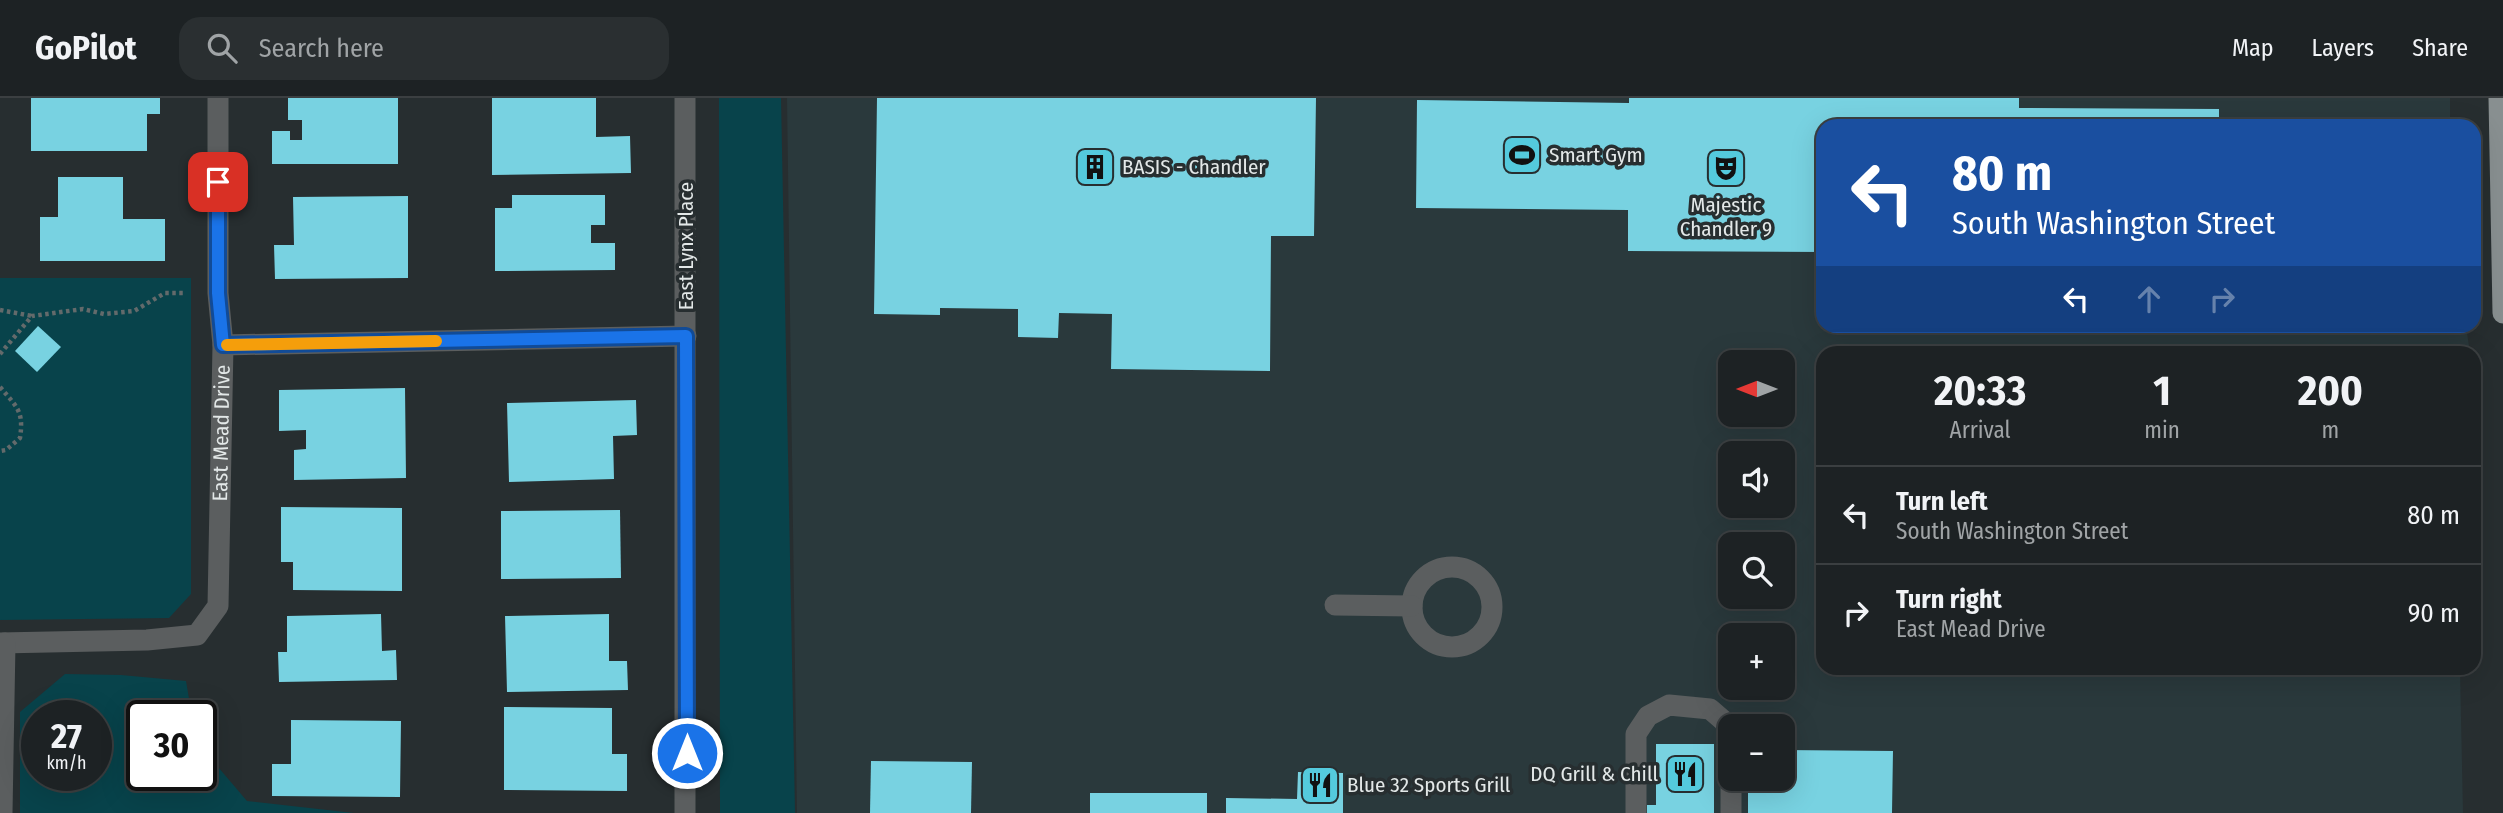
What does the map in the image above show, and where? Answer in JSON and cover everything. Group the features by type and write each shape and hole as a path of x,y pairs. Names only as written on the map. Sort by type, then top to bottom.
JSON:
{"main road":[{"path":"2499,98 2503,313"}],"street":[{"name":"East Mead Drive","path":"3,643 147,640 197,635 218,606 223,345 218,293 218,98"},
{"name":"East Lynx Place","path":"685,98 685,813"},
{"path":"223,345 686,336"},
{"path":"1335,605 1412,606"},
{"path":"2,813 3,643"},
{"path":"1636,813 1636,734 1648,716 1669,705 1710,709 1718,716"},
{"path":"1731,791 1731,813"}],"path":[{"path":"0,310 32,316 83,309 104,314 134,310 165,293 184,293"},
{"path":"0,353 32,316"},
{"path":"0,344 0,353"},
{"path":"0,387 15,404 23,421 20,438 6,450 0,451"}],"shaded area":[{"path":"719,98 781,98 795,813 720,813"},
{"path":"787,98 2450,98 2450,119 1816,119 1816,333 2467,333 2469,346 1816,346 1816,675 2460,675 2463,813 797,813"},
{"path":"0,278 191,278 191,594 169,618 0,620"},
{"path":"65,674 121,675 186,681 189,700 126,700 126,791 217,791 217,766 247,801 354,813 20,813 21,711 21,791 112,791 112,700 34,700"}],"building":[{"path":"31,98 160,98 160,114 147,114 147,151 31,151"},
{"path":"288,98 398,98 398,164 272,164 272,131 290,131 290,140 302,140 302,120 288,120"},
{"path":"492,98 596,98 596,137 630,136 631,173 492,175"},
{"name":"BASIS - Chandler","path":"877,98 1316,98 1314,236 1271,236 1270,371 1111,369 1112,314 1059,313 1058,338 1018,337 1018,309 940,308 940,315 874,314"},
{"path":"1629,98 2019,98 2019,108 2219,109 2219,119 1816,119 1816,252 1628,251 1628,210 1416,208 1417,100 1629,103"},
{"path":"58,177 123,177 123,219 165,219 165,261 40,261 40,217 58,217"},
{"path":"512,195 605,195 605,225 591,225 591,243 615,243 615,270 495,271 495,208 512,208"},
{"path":"408,196 408,278 275,279 274,245 294,245 293,197"},
{"path":"38,326 61,347 37,372 15,351"},
{"path":"405,388 406,478 294,480 294,450 306,449 306,430 279,431 279,390"},
{"path":"636,400 637,435 613,436 614,479 509,482 507,403"},
{"path":"281,507 402,508 402,591 293,590 293,562 281,562"},
{"path":"620,510 621,578 501,579 501,511"},
{"path":"381,614 382,651 396,650 397,680 279,682 278,652 287,652 287,616"},
{"path":"609,614 609,661 627,661 628,690 507,692 505,616"},
{"path":"504,707 612,708 612,754 627,754 627,791 504,790"},
{"path":"291,720 401,721 400,797 272,796 272,764 291,764"},
{"name":"DQ Grill & Chill","path":"1656,744 1714,744 1714,813 1647,813 1647,805 1656,805"},
{"path":"1795,750 1893,751 1892,813 1748,813 1748,791 1795,791"},
{"path":"871,761 972,762 971,813 870,813"},
{"name":"Blue 32 Sports Grill","path":"1298,772 1343,773 1343,813 1226,813 1226,798 1297,799"},
{"path":"1090,793 1207,793 1207,813 1090,813"}],"slow traffic":[{"path":"227,345 436,341"}],"place":[{"name":"Smart Gym","path":"1522,155"},
{"name":"BASIS - Chandler","path":"1095,167"},
{"name":"Majestic Chandler 9","path":"1726,168"},
{"name":"DQ Grill & Chill","path":"1685,774"},
{"name":"Blue 32 Sports Grill","path":"1320,785"}],"route":[{"path":"218,182 218,293 223,345 686,336 687,753"}]}
